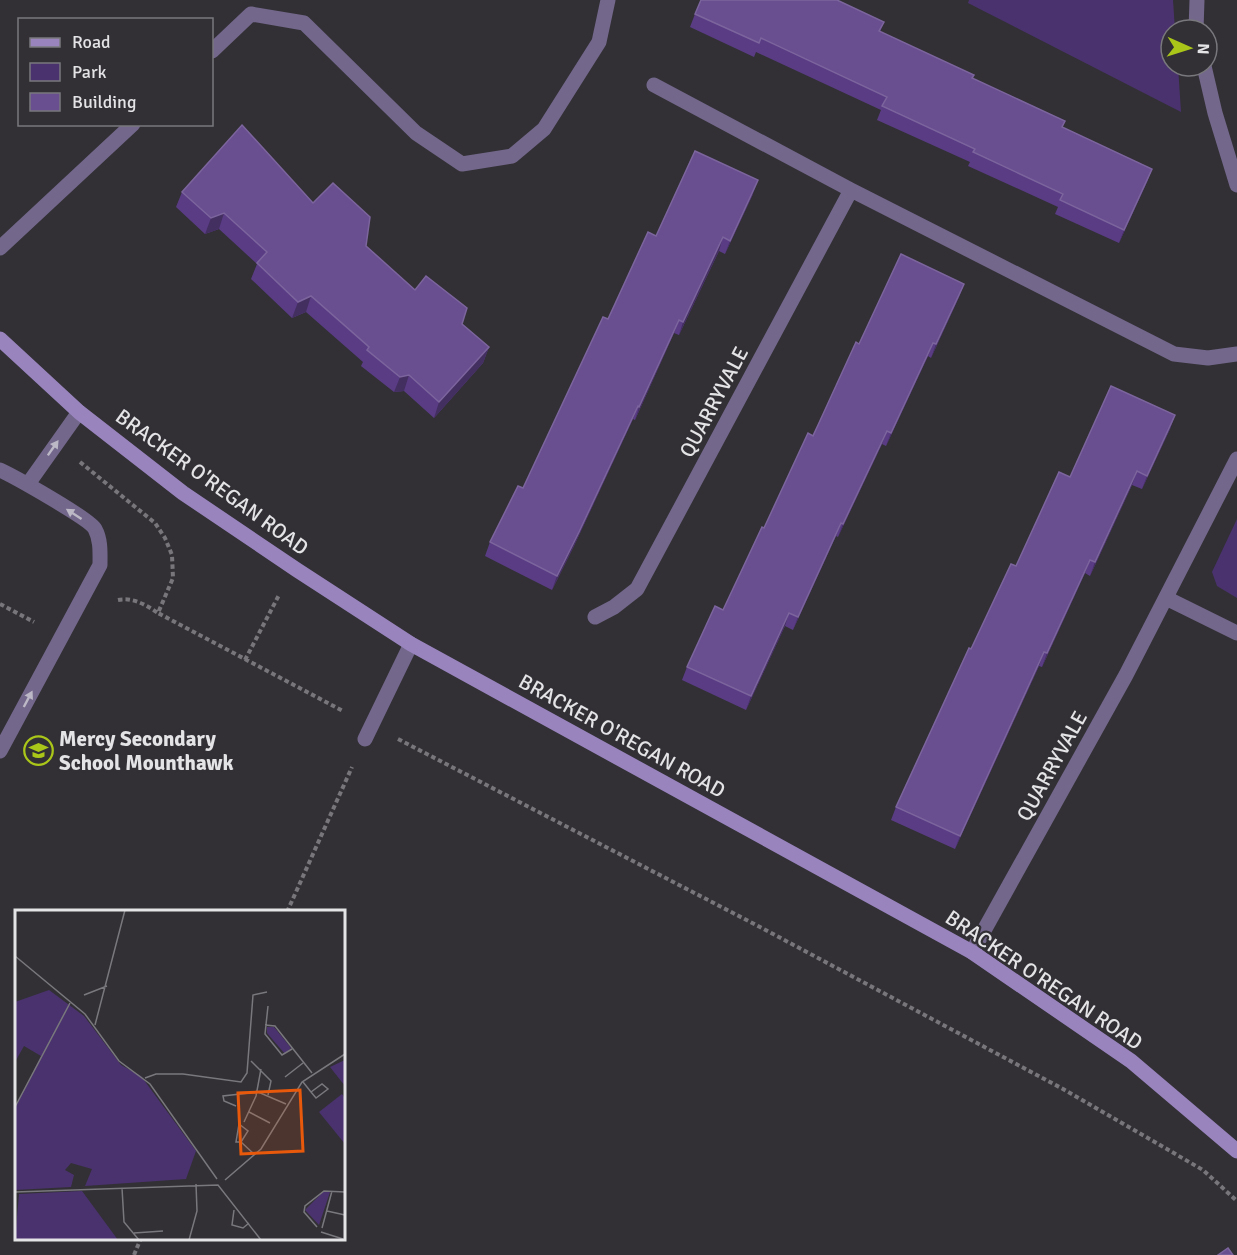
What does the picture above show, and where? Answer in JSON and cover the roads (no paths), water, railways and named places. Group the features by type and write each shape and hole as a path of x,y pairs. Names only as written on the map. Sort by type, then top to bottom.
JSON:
{"main road":[{"name":"BRACKER O'REGAN ROAD","path":"0,339 79,412 183,493 411,644 972,952 1131,1061 1237,1151"}],"street":[{"path":"213,50 249,7 304,23 416,133 462,164 512,156 544,129 599,42 608,0"},
{"path":"1196,18 1197,0"},
{"path":"1207,78 1237,185"},
{"path":"654,85 851,190 1174,354 1208,358 1237,354"},
{"path":"0,248 131,126"},
{"name":"QUARRYVALE","path":"595,617 614,607 637,589 851,190"},
{"path":"27,484 79,412"},
{"name":"QUARRYVALE","path":"972,952 1126,675 1237,459"},
{"path":"0,470 94,526 100,545 100,565 0,751"},
{"path":"1166,598 1237,633"},
{"path":"368,732 411,644"}],"place":[{"name":"Mercy Secondary School Mounthawk","path":"38,751"}]}
